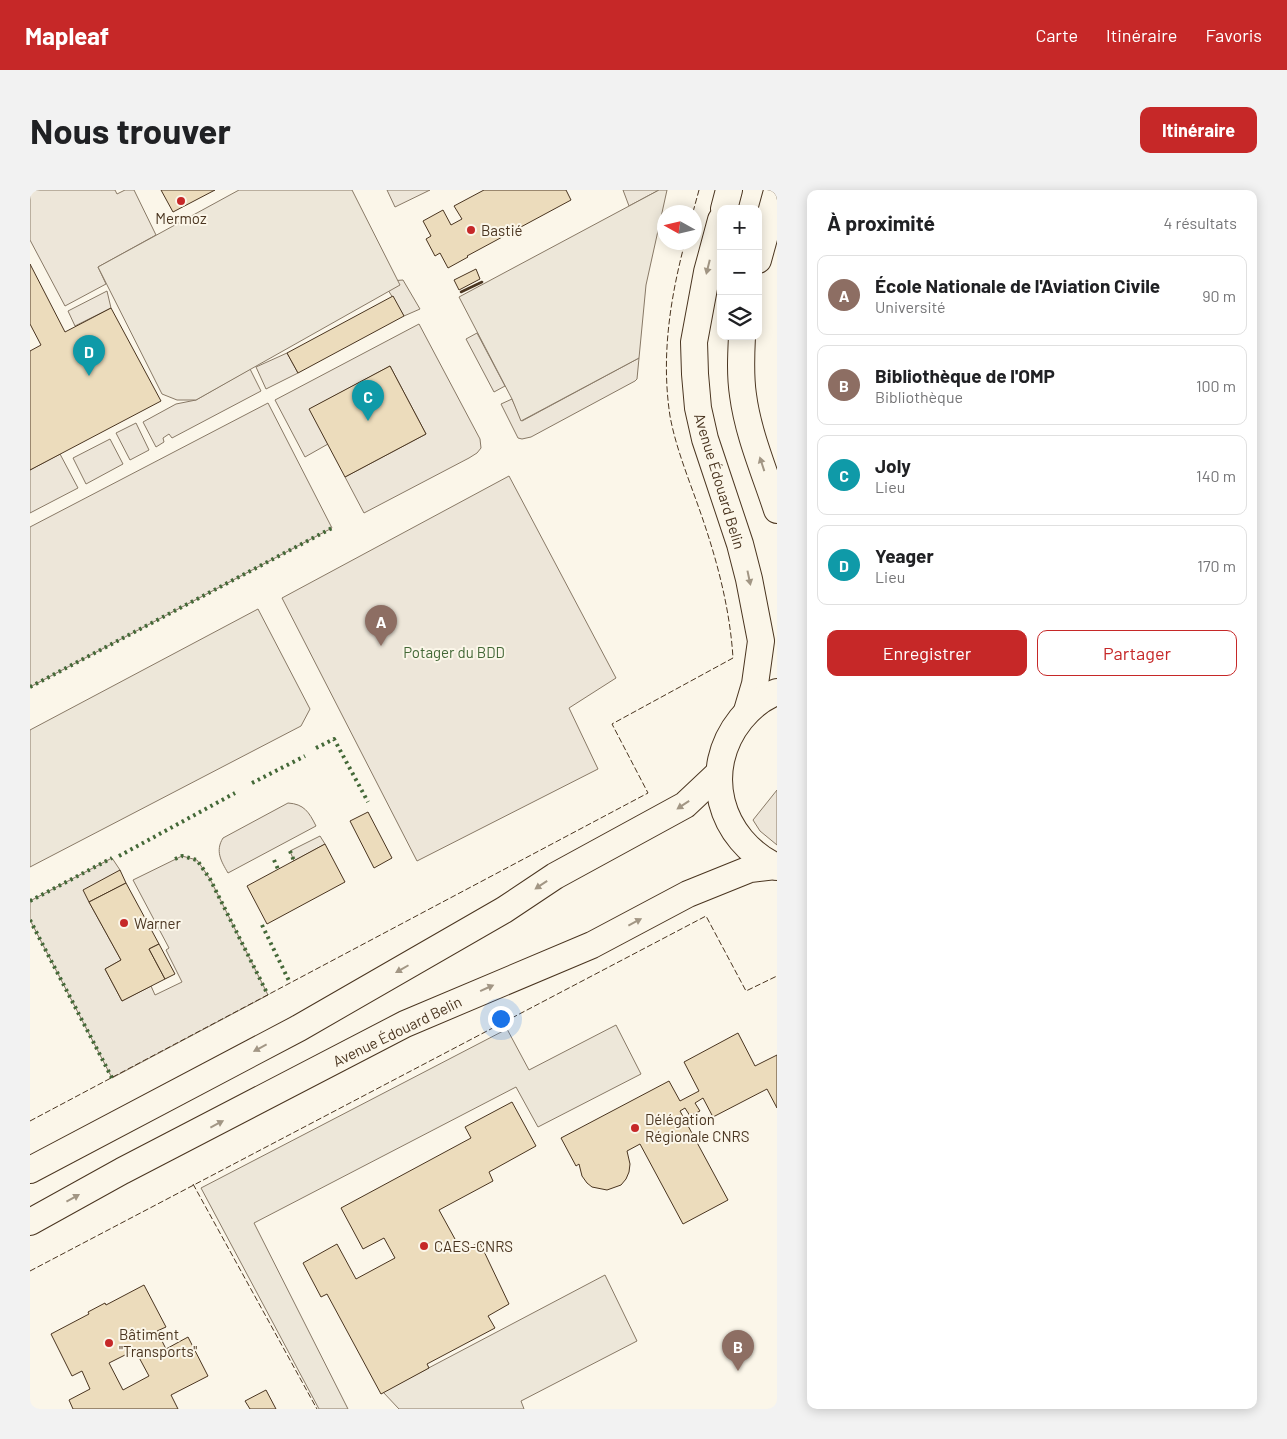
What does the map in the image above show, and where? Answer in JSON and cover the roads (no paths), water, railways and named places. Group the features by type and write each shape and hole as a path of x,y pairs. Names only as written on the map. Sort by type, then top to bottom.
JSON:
{"street":[{"path":"725,205 729,190"},
{"path":"761,250 777,191"},
{"name":"Avenue Édouard Belin","path":"717,234 706,272 694,342 695,374 698,408 705,439 740,544 749,578 761,641 755,684 747,711"},
{"path":"742,340 743,395 750,428 777,510"},
{"path":"776,867 756,855 740,839 728,821 720,797 719,773 723,750 733,729 747,711 769,695 777,692"},
{"path":"30,1170 299,1028 504,910 555,876 684,805 719,773"},
{"name":"Avenue Édouard Belin","path":"30,1222 405,1024 592,945 688,894 750,869 776,867"}],"place":[{"name":"Mermoz","path":"181,201"},
{"name":"Bastié","path":"471,230"},
{"name":"Yeager","path":"89,376"},
{"name":"Joly","path":"368,421"},
{"name":"École Nationale de l'Aviation Civile","path":"381,646"},
{"name":"Warner","path":"124,923"},
{"name":"Délégation Régionale CNRS","path":"635,1128"},
{"name":"CAES-CNRS","path":"424,1246"},
{"name":"Bâtiment \"Transports\"","path":"109,1343"},
{"name":"Bibliothèque de l'OMP","path":"738,1371"}],"park label":[{"name":"Potager du BDD","path":"454,652"}]}
